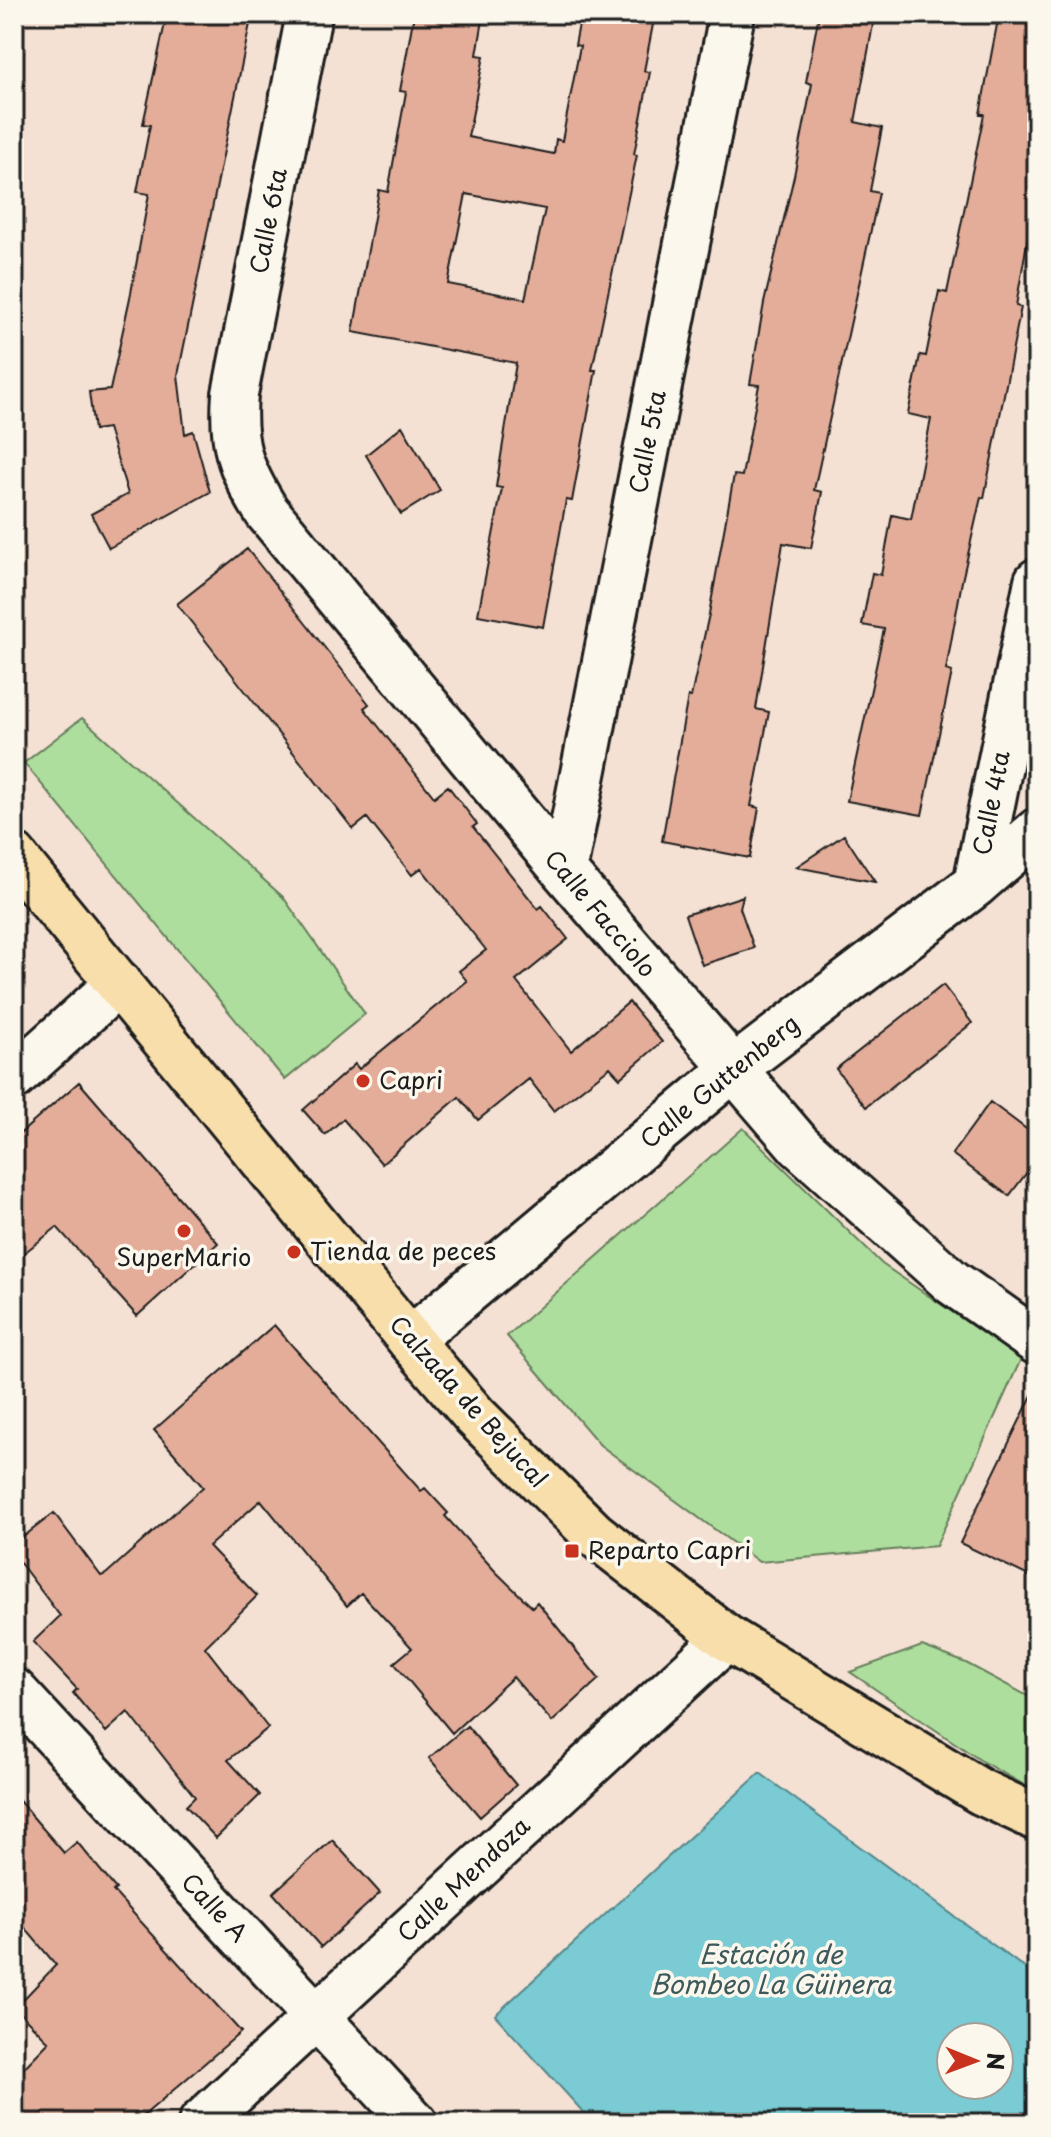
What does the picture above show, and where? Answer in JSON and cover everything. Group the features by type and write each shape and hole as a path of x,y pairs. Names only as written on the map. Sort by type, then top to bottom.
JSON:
{"main road":[{"name":"Calzada de Bejucal","path":"14,856 475,1416 594,1534 727,1638 981,1792 1037,1818"}],"street":[{"name":"Calle 6ta","path":"233,428 238,379 309,14"},
{"name":"Calle 5ta","path":"564,871 732,14"},
{"name":"Calle Facciolo","path":"233,428 237,455 267,512 732,1070 799,1145 870,1212 952,1282 1037,1342"},
{"name":"Calle 4ta","path":"976,884 1037,581"},
{"name":"Calle Guttenberg","path":"410,1340 732,1070 976,884 1037,831"},
{"path":"14,1077 119,983"},
{"name":"Calle Mendoza","path":"201,2123 727,1638"},
{"name":"Calle A","path":"14,1691 415,2123"}],"green space":[{"path":"82,718 283,897 365,1014 285,1080 24,763"},
{"path":"743,1128 882,1264 1021,1359 936,1546 759,1562 600,1445 507,1336"},
{"path":"922,1646 966,1663 1037,1701 1037,1792 983,1762 850,1672"}],"water":[{"name":"Estación de Bombeo La Güinera","path":"760,1773 1037,1977 1037,2123 593,2123 495,2015"}],"building":[{"path":"167,14 252,14 178,375 185,434 193,431 210,492 109,548 91,514 128,494 108,428 94,430 89,392 110,390 131,293 149,194 137,192 150,125 143,124"},
{"path":"414,14 484,14 477,55 484,56 468,137 554,154 556,139 562,141 580,46 575,45 581,14 655,14 644,71 650,72 634,154 637,155 592,370 596,370 572,501 566,500 543,627 478,615 502,488 496,487 516,363 353,332 379,190 388,192 406,92 400,91","holes":["466,194 545,209 525,299 448,284"]},
{"path":"819,14 875,14 855,122 882,128 870,191 879,193 814,490 822,492 811,548 783,543 756,709 769,712 751,806 759,808 750,858 662,841 688,696 691,697 709,614 734,475 742,476 759,385 750,384 764,303 812,84 806,82"},
{"path":"999,14 1037,14 1037,209 1033,208 1016,306 1021,307 984,498 981,497 962,581 946,670 952,672 922,815 847,801 884,629 862,625 872,573 881,575 892,515 911,519 931,419 908,414 920,355 926,356 939,291 947,293 984,114 980,114"},
{"path":"402,426 440,490 401,514 366,455"},
{"path":"247,549 369,704 364,708 434,797 448,786 477,824 473,827 538,909 542,906 568,939 516,981 571,1051 629,1002 662,1042 620,1078 610,1067 554,1111 529,1079 478,1120 459,1097 382,1164 343,1119 325,1135 303,1110 355,1064 359,1069 467,981 459,971 486,950 421,868 412,875 367,818 353,829 177,604"},
{"path":"844,835 875,882 796,867"},
{"path":"743,896 740,908 754,948 702,965 685,915"},
{"path":"943,985 972,1023 866,1107 836,1069"},
{"path":"79,1082 218,1243 137,1316 57,1227 14,1261 14,1139"},
{"path":"990,1102 1037,1137 1037,1159 1009,1196 952,1154"},
{"path":"274,1325 421,1491 425,1488 448,1513 445,1516 496,1572 532,1607 537,1602 599,1679 552,1722 513,1677 452,1733 394,1663 412,1648 361,1593 347,1606 261,1500 209,1546 257,1596 205,1647 268,1728 228,1760 260,1795 216,1838 186,1806 195,1797 128,1712 106,1732 73,1693 77,1689 33,1642 60,1616 14,1555 14,1544 54,1513 101,1576 106,1574 203,1487 154,1430"},
{"path":"1037,1385 1037,1580 960,1543"},
{"path":"467,1726 516,1785 480,1817 429,1758"},
{"path":"14,1795 64,1853 77,1842 116,1889 113,1891 241,2032 135,2123 14,2123 14,2078 49,2042 15,2008 56,1965 14,1915"},
{"path":"332,1840 380,1893 321,1947 273,1893"}],"place":[{"name":"Capri","path":"363,1081"},
{"name":"SuperMario","path":"184,1231"},
{"name":"Tienda de peces","path":"294,1252"},
{"name":"Reparto Capri","path":"572,1551"}]}
